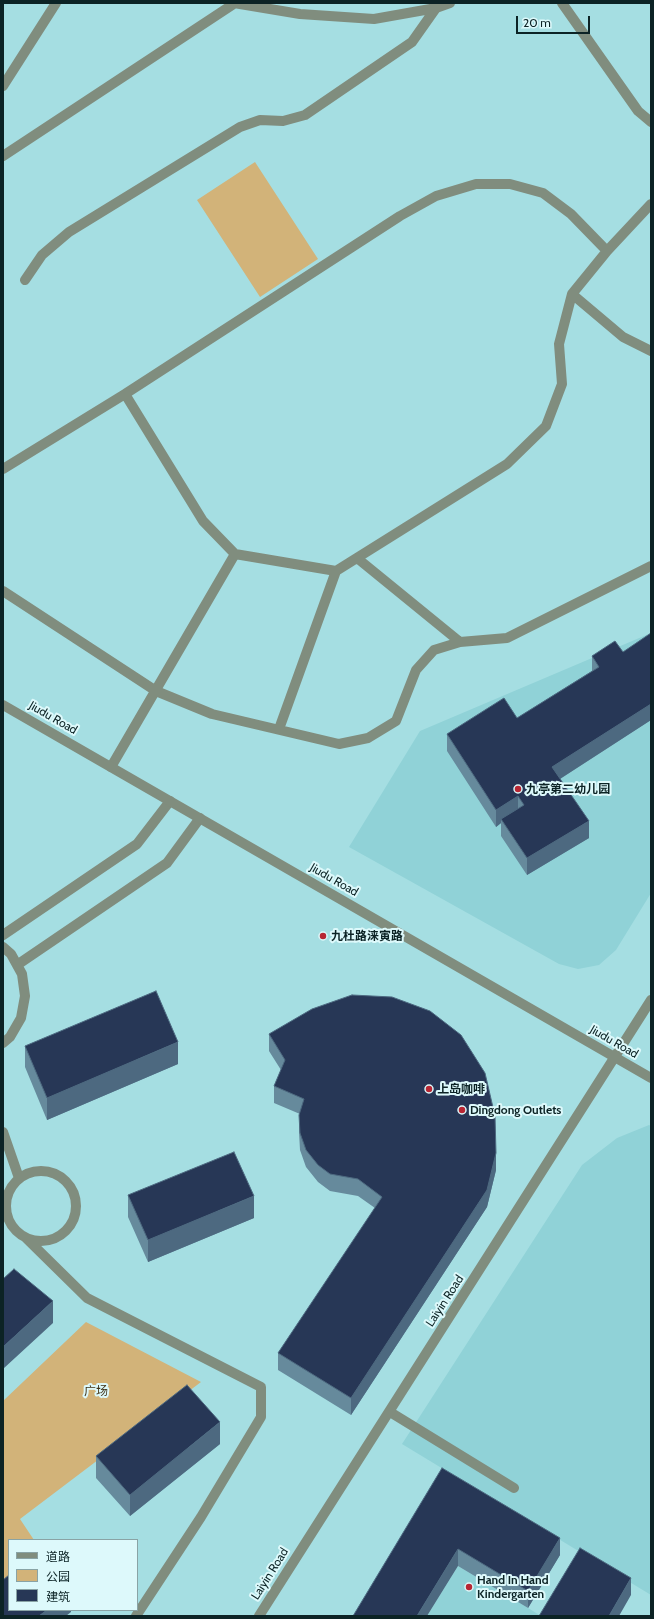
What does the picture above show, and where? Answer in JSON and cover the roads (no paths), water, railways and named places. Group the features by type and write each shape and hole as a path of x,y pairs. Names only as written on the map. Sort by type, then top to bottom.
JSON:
{"street":[{"path":"3,86 56,3"},
{"path":"3,156 234,3 300,14 374,19 436,8 450,3"},
{"path":"562,3 638,111 651,122"},
{"path":"25,280 42,255 69,232 240,127 260,120 283,122 305,115 412,42 436,8"},
{"path":"3,469 125,394 400,216 436,196 476,184 510,184 543,193 571,214 607,251"},
{"path":"279,729 336,571 507,464 546,426 562,384 560,344 572,294 607,251 651,204"},
{"path":"572,294 623,337 651,351"},
{"path":"125,394 203,521 236,554 336,571"},
{"path":"111,767 236,554"},
{"path":"356,558 460,642"},
{"path":"3,591 156,691 212,714 339,744 368,738 396,720 416,670 434,650 460,642 507,638 651,566"},
{"name":"Jiudu Road","path":"3,705 651,1078"},
{"path":"3,935 137,844 170,801"},
{"path":"17,965 167,863 200,818"},
{"path":"3,947 11,954 22,974 25,996 21,1018 10,1037 3,1043"},
{"name":"Laiyin Road","path":"260,1616 651,1000"},
{"path":"3,1132 19,1178"},
{"path":"26,1238 38,1241 51,1240 62,1234 69,1226 74,1216 76,1205 74,1194 69,1184 56,1174 40,1171 29,1173 19,1178 8,1192 4,1212 9,1222 17,1232 26,1238 87,1298 261,1387 260,1417 201,1517 136,1616"},
{"path":"390,1412 514,1488"}],"place":[{"name":"九亭第二幼儿园","path":"518,789"},
{"name":"九杜路涞寅路","path":"323,936"},
{"name":"上岛咖啡","path":"429,1089"},
{"name":"Dingdong Outlets","path":"462,1110"},
{"name":"Hand In Hand Kindergarten","path":"469,1587"}],"park label":[{"name":"广场","path":"96,1391"}]}
